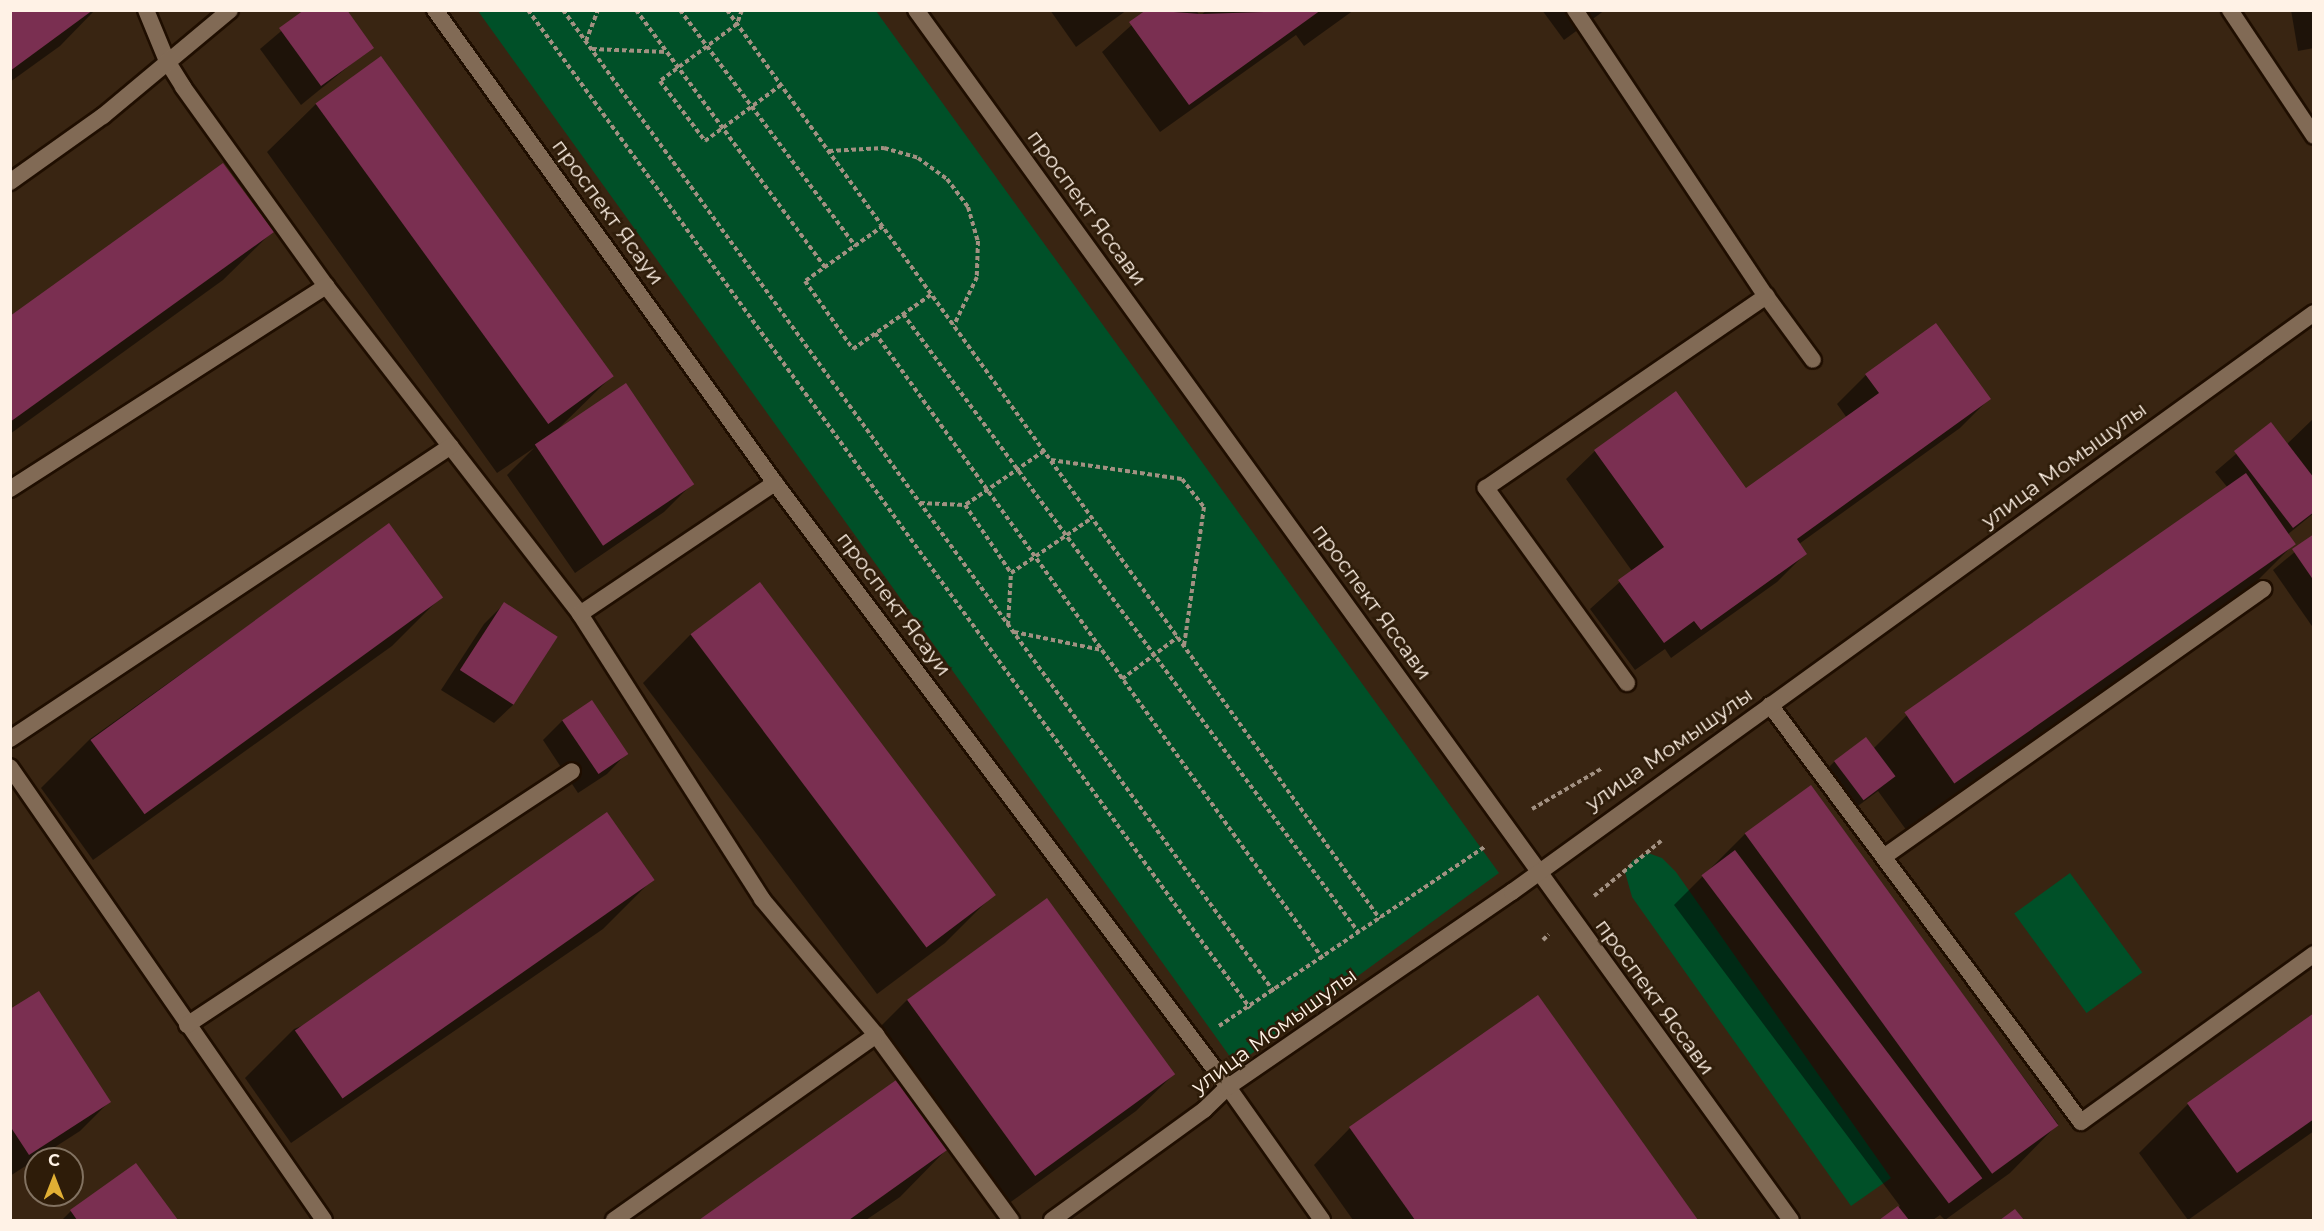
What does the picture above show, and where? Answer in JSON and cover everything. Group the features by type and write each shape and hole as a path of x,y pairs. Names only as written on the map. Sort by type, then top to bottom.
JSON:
{"street":[{"path":"146,10 167,61 326,286 580,614 762,899 876,1035 1011,1221"},
{"path":"10,182 103,116 230,10"},
{"name":"проспект Ясауи","path":"435,10 775,483 1228,1087 1322,1221"},
{"name":"проспект Яссави","path":"916,10 1505,825 1536,872 1791,1221"},
{"path":"1575,10 1766,296 1813,360"},
{"path":"2230,10 2313,136"},
{"path":"10,489 326,286"},
{"path":"1627,683 1486,488 1766,296"},
{"name":"улица Момышулы","path":"1052,1221 1204,1110 1228,1087 1536,872 2313,313"},
{"path":"10,739 451,446"},
{"path":"580,614 775,483"},
{"path":"1884,856 2263,589"},
{"path":"1770,705 2081,1122 2313,954"},
{"path":"10,767 324,1221"},
{"path":"187,1025 572,771"},
{"path":"614,1221 876,1035"}],"path":[{"path":"528,10 1250,1008"},
{"path":"563,10 1274,992"},
{"path":"586,41 598,10"},
{"path":"636,10 825,267"},
{"path":"680,10 855,246"},
{"path":"727,10 1380,919"},
{"path":"742,10 737,24 660,81 705,141 781,85"},
{"path":"591,49 667,52"},
{"path":"828,151 884,148 918,158 947,179 969,207 978,242 977,278 954,325"},
{"path":"883,226 805,281 853,349 932,294"},
{"path":"903,314 1359,933"},
{"path":"875,333 1323,958"},
{"path":"920,503 964,505 1044,451"},
{"path":"1051,460 1182,479 1204,507 1184,646"},
{"path":"964,505 1011,573 1008,625"},
{"path":"1011,573 1092,518"},
{"path":"1013,632 1102,650"},
{"path":"1122,679 1178,637"},
{"path":"1193,1041 1250,1008 1479,851 1505,825 1601,769"},
{"path":"1543,940 1568,916 1661,842"}],"green space":[{"path":"478,11 876,11 1499,873 1236,1065"},
{"path":"1648,853 1662,858 1676,872 1891,1178 1851,1206 1632,897 1625,872 1633,860"},
{"path":"2070,873 2142,973 2086,1013 2014,914"}],"building":[{"path":"10,10 93,10 10,71"},
{"path":"304,10 347,10 374,48 321,86 279,28"},
{"path":"1146,10 1201,14 1321,10 1189,105 1129,22"},
{"path":"381,56 614,376 548,424 315,104"},
{"path":"223,163 274,232 10,422 10,316"},
{"path":"1936,323 1991,399 1797,539 1807,554 1701,630 1694,621 1664,643 1618,580 1664,547 1594,450 1676,391 1746,488 1879,393 1865,374"},
{"path":"626,383 694,484 603,546 535,445"},
{"path":"2271,422 2314,478 2314,512 2293,528 2234,451"},
{"path":"2246,473 2296,544 1954,783 1904,712"},
{"path":"389,523 443,597 145,814 90,740"},
{"path":"2314,534 2314,581 2292,549"},
{"path":"760,582 996,895 926,947 691,634"},
{"path":"504,602 558,637 514,705 460,670"},
{"path":"592,700 628,754 599,774 562,720"},
{"path":"1866,737 1895,776 1864,800 1834,761"},
{"path":"1811,785 2058,1126 1992,1174 1745,833"},
{"path":"607,812 655,880 343,1099 295,1031"},
{"path":"1735,850 1982,1178 1949,1204 1701,875"},
{"path":"1047,898 1175,1074 1035,1176 907,1000"},
{"path":"39,991 111,1102 41,1147 24,1147 10,1126 10,1009"},
{"path":"1538,995 1698,1220 1415,1220 1349,1127"},
{"path":"2314,1013 2314,1119 2237,1173 2187,1103"},
{"path":"899,1078 950,1148 849,1220 699,1220"},
{"path":"136,1163 178,1220 77,1220 70,1210 74,1207 84,1207 84,1200"},
{"path":"1898,1206 1909,1220 1879,1220"},
{"path":"2015,1209 2024,1220 2000,1220"}]}
